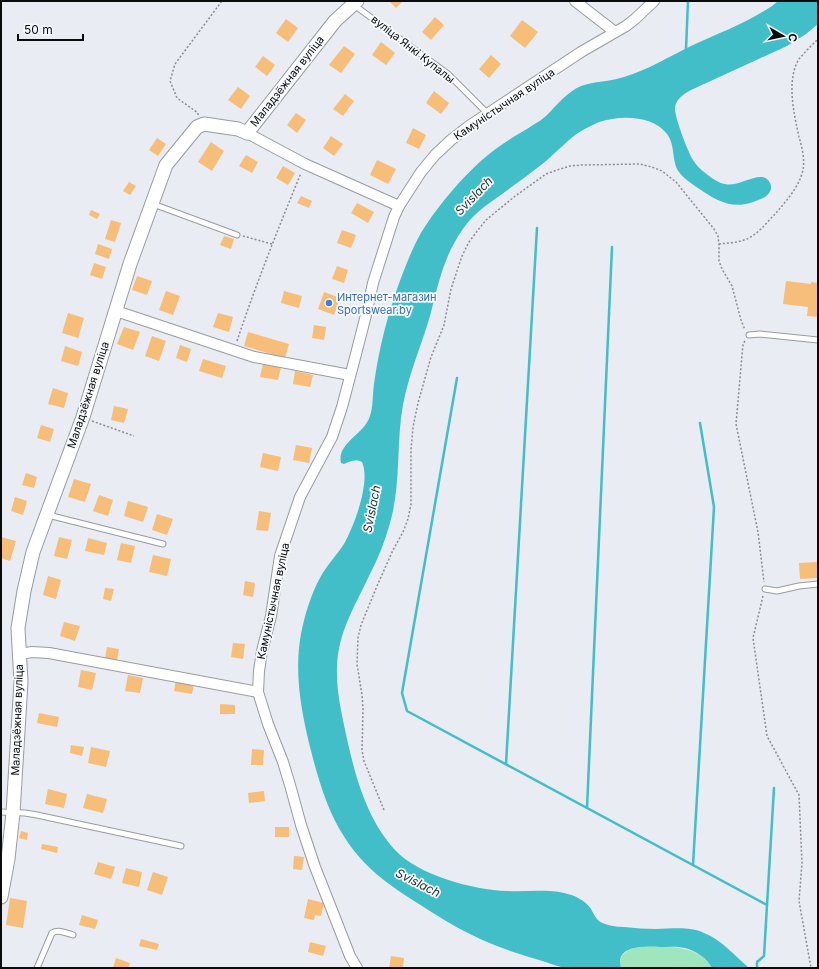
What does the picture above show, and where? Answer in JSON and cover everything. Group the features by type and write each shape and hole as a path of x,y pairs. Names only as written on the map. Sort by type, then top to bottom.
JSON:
{"street":[{"path":"576,1 616,32"},
{"name":"Камуністычная вуліца","path":"357,968 350,956 300,826 283,762 268,724 258,692 258,671 271,616 280,556 300,497 332,437 342,407 373,283 392,223 399,206 421,172 451,140 469,126 581,52 616,32 635,19 654,1"},
{"name":"Маладзёжная вуліца","path":"1,897 8,859 7,812 21,682 18,628 24,591 34,552 83,417 130,264 166,165 197,127 204,124 238,129 247,132 335,21 355,2"},
{"path":"247,132 305,164 399,206"},
{"path":"116,311 254,357 350,375"},
{"path":"19,654 32,652 49,653 258,692"}],"lane":[{"name":"вуліца Янкі Купалы","path":"355,2 448,74 488,114"},
{"path":"152,204 236,235"},
{"path":"749,335 760,334 818,340"},
{"path":"47,514 163,544"},
{"path":"765,589 777,591 799,586 818,584"},
{"path":"7,812 37,815 181,846"},
{"path":"37,968 52,934 56,931 73,935"}],"path":[{"path":"197,127 198,113 178,98 170,81 175,64 222,1"},
{"path":"719,244 743,241 755,234 787,201 800,182 803,168 803,154 794,110 792,82 794,70 799,60 818,39"},
{"path":"234,350 272,244 305,164"},
{"path":"384,810 364,761 362,750 363,709 356,650 363,619 376,586 408,519 411,504 413,427 431,357 444,325 452,289 462,256 486,220 514,197 546,174 570,166 582,165 640,164 652,167 662,171 676,182 714,229 718,236 719,261 732,286 740,320 744,329 749,335 743,344 736,424 758,532 765,589 753,638 767,736 799,795 802,863 799,901 811,968"},
{"path":"236,235 272,244"},
{"path":"83,417 134,436"}],"green space":[{"path":"644,946 682,948 699,955 706,960 712,968 621,968 621,958 626,952"}],"water":[{"name":"Svislach","path":"778,1 818,1 818,24 806,34 787,46 688,92 679,99 675,107 679,126 695,164 714,180 725,184 737,183 756,177 767,179 771,185 771,189 765,197 743,205 729,204 716,199 690,183 679,172 675,163 672,143 667,134 661,128 645,120 636,118 617,118 599,122 578,133 541,165 480,210 462,230 443,267 430,316 406,392 401,418 397,484 388,530 381,550 348,620 340,642 337,667 338,694 354,769 364,798 377,825 385,838 405,859 417,867 447,880 478,888 507,891 550,891 572,895 586,903 599,921 604,924 618,927 648,929 693,929 717,940 749,968 712,968 704,958 697,953 689,949 679,947 633,948 622,955 620,960 621,968 563,967 496,946 465,932 387,883 352,849 328,806 316,770 307,733 301,705 298,677 301,634 309,604 317,583 344,544 352,526 363,492 364,471 362,462 353,461 344,464 341,463 342,451 369,420 372,410 378,357 392,304 415,244 422,231 445,199 474,167 494,150 542,119 567,95 581,86 619,79 642,71 693,45 747,21 768,9"}],"building":[{"path":"389,1 403,1 396,8"},
{"path":"435,17 444,25 431,40 422,32"},
{"path":"286,19 298,28 288,42 276,33"},
{"path":"522,20 538,32 525,48 510,36"},
{"path":"381,42 395,53 386,65 372,55"},
{"path":"344,46 355,54 341,73 329,65"},
{"path":"491,55 501,64 489,78 479,69"},
{"path":"263,56 275,65 267,76 255,67"},
{"path":"238,87 250,96 241,109 228,100"},
{"path":"434,91 449,103 441,114 426,103"},
{"path":"345,94 354,101 343,116 333,109"},
{"path":"296,113 306,120 297,133 287,125"},
{"path":"413,128 426,135 419,149 406,143"},
{"path":"331,136 343,144 334,156 323,148"},
{"path":"157,138 166,144 158,156 149,150"},
{"path":"211,142 224,151 212,171 198,162"},
{"path":"246,155 258,162 252,173 239,166"},
{"path":"377,160 396,169 388,184 370,175"},
{"path":"283,166 295,173 288,185 276,178"},
{"path":"129,182 136,186 130,195 123,191"},
{"path":"301,196 312,201 309,208 297,203"},
{"path":"357,203 374,212 368,223 351,213"},
{"path":"91,210 100,214 97,219 89,215"},
{"path":"111,220 121,223 115,242 105,239"},
{"path":"342,230 356,235 351,248 337,243"},
{"path":"224,236 234,239 231,249 220,245"},
{"path":"98,244 112,249 109,259 95,254"},
{"path":"94,263 106,267 102,279 90,275"},
{"path":"337,266 348,270 344,283 332,279"},
{"path":"137,276 152,281 147,295 132,290"},
{"path":"786,281 811,284 811,282 818,283 818,317 807,316 808,307 783,304"},
{"path":"166,291 180,296 173,315 159,310"},
{"path":"284,291 302,296 299,308 281,303"},
{"path":"324,292 340,298 334,315 318,309"},
{"path":"68,313 84,318 78,338 62,333"},
{"path":"218,313 233,317 229,332 213,327"},
{"path":"314,325 326,327 324,340 312,338"},
{"path":"124,327 140,332 133,350 117,344"},
{"path":"248,332 289,344 285,358 244,346"},
{"path":"152,336 166,341 159,361 145,356"},
{"path":"180,345 191,349 187,362 176,358"},
{"path":"65,346 82,352 78,366 61,361"},
{"path":"203,359 226,366 222,378 199,371"},
{"path":"263,363 281,367 278,380 260,377"},
{"path":"295,371 313,375 310,387 293,384"},
{"path":"53,388 68,393 64,408 48,404"},
{"path":"114,406 128,409 124,423 111,420"},
{"path":"41,425 54,429 50,442 37,438"},
{"path":"296,445 312,448 309,463 293,460"},
{"path":"263,453 281,457 278,471 260,467"},
{"path":"26,473 37,477 34,488 22,485"},
{"path":"74,479 91,484 85,502 68,497"},
{"path":"99,495 113,500 108,516 93,511"},
{"path":"15,497 27,501 23,515 11,511"},
{"path":"128,501 148,507 143,522 124,516"},
{"path":"259,511 271,513 268,531 256,530"},
{"path":"157,514 173,519 167,535 152,530"},
{"path":"1,537 16,541 10,561 1,558"},
{"path":"59,537 72,540 67,559 54,556"},
{"path":"88,538 107,543 104,555 85,551"},
{"path":"121,543 135,546 131,563 117,560"},
{"path":"153,555 171,559 167,576 149,572"},
{"path":"817,562 818,578 800,579 799,563"},
{"path":"48,576 61,580 56,599 43,595"},
{"path":"245,581 255,583 253,597 243,595"},
{"path":"105,588 114,589 111,601 103,599"},
{"path":"64,622 80,626 75,641 60,636"},
{"path":"233,643 245,644 243,659 231,657"},
{"path":"107,647 119,649 117,660 105,658"},
{"path":"81,670 96,673 92,690 78,687"},
{"path":"128,675 143,678 140,693 125,691"},
{"path":"176,680 194,683 192,694 174,691"},
{"path":"220,704 235,705 235,714 220,714"},
{"path":"39,713 59,717 57,727 37,723"},
{"path":"71,745 84,747 82,756 70,753"},
{"path":"91,747 110,751 106,767 88,763"},
{"path":"252,749 264,750 263,765 251,765"},
{"path":"48,789 67,794 64,808 45,804"},
{"path":"264,791 265,801 249,803 248,793"},
{"path":"87,794 107,799 103,813 83,808"},
{"path":"275,827 289,827 289,837 275,837"},
{"path":"21,831 28,833 27,840 19,838"},
{"path":"42,844 58,847 57,853 41,849"},
{"path":"294,856 304,857 302,870 293,869"},
{"path":"98,862 115,867 111,879 94,874"},
{"path":"126,868 142,872 139,887 122,883"},
{"path":"153,872 168,877 162,895 147,890"},
{"path":"10,898 27,901 23,928 6,925"},
{"path":"308,899 324,903 321,916 315,915 314,920 304,918"},
{"path":"82,915 98,920 95,929 79,925"},
{"path":"141,939 159,944 157,950 139,946"},
{"path":"310,942 326,946 323,956 308,952"},
{"path":"391,956 404,958 403,968 389,968"},
{"path":"116,958 130,963 128,968 113,968"}],"waterway":[{"path":"686,49 688,1"},
{"path":"506,764 537,228"},
{"path":"587,808 612,247"},
{"path":"457,378 402,693 407,711 767,905 764,956 757,962 757,968"},
{"path":"693,865 714,507 700,423"},
{"path":"767,905 774,788"}],"place":[{"name":"Интернет-магазин Sportswear.by","path":"329,303"}]}
